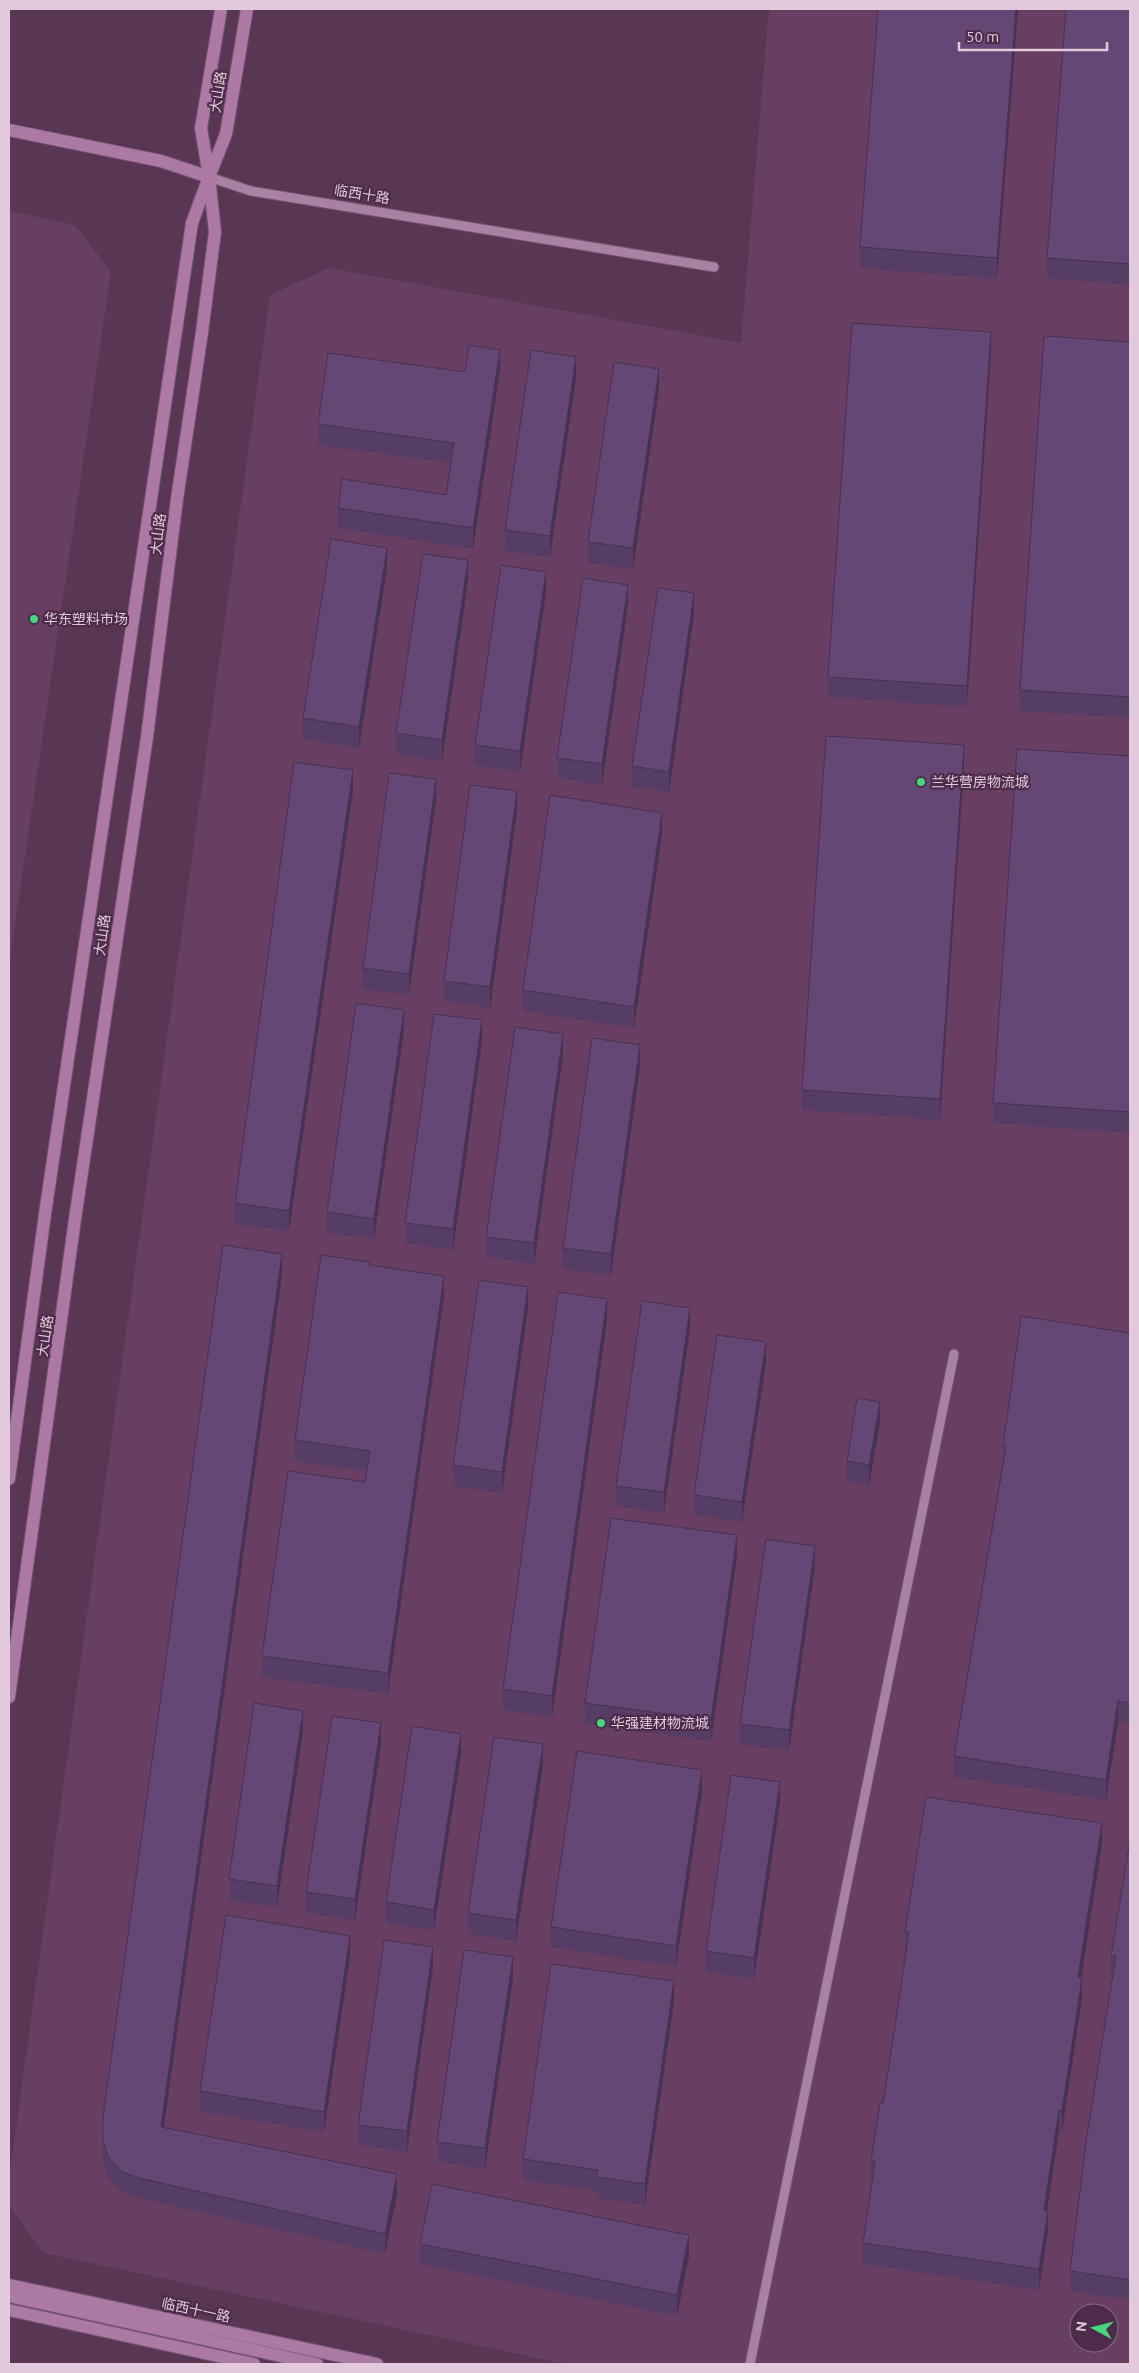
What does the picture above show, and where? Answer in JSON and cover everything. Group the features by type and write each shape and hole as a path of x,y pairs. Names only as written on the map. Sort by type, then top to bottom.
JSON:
{"main road":[{"name":"大山路","path":"9,1697 75,1219 147,737 177,500 215,232 201,128 221,9"},
{"name":"大山路","path":"9,1479 52,1165 192,222 226,134 247,9"},
{"name":"临西十路","path":"9,130 162,161 209,177"},
{"name":"临西十一路","path":"9,2285 377,2364"},
{"name":"临西十一路","path":"9,2296 317,2364"},
{"path":"9,2310 254,2364"}],"street":[{"name":"临西十路","path":"209,177 251,191 714,267"},
{"path":"750,2364 954,1354"}],"shaded area":[{"name":"华强建材物流城","path":"769,9 1130,9 1130,2364 565,2364 44,2253 9,2206 9,2178 270,295 329,268 741,343"},
{"name":"华东塑料市场","path":"9,211 75,225 111,272 9,965"}],"building":[{"path":"878,9 1016,9 997,258 860,247"},
{"path":"1066,9 1130,9 1130,264 1047,258"},
{"path":"852,323 991,332 967,686 828,677"},
{"path":"1044,336 1130,342 1130,697 1020,690"},
{"path":"469,345 500,350 473,528 338,508 342,479 446,495 454,443 318,424 328,353 465,372"},
{"path":"531,350 576,357 550,536 505,530"},
{"path":"614,362 659,369 633,548 588,542"},
{"path":"331,539 387,548 359,727 303,718"},
{"path":"423,554 468,560 442,740 396,733"},
{"path":"501,565 546,572 520,751 475,745"},
{"path":"583,578 628,585 602,764 557,758"},
{"path":"658,588 694,593 669,772 632,766"},
{"path":"826,736 964,745 940,1099 802,1090"},
{"path":"1017,749 1130,756 1130,1112 993,1103"},
{"path":"294,762 353,770 289,1211 235,1203"},
{"path":"389,773 436,779 409,974 363,968"},
{"path":"470,785 517,791 490,987 444,981"},
{"path":"550,795 662,813 634,1007 523,990"},
{"path":"356,1003 404,1010 374,1219 327,1212"},
{"path":"434,1014 482,1020 453,1229 405,1223"},
{"path":"515,1027 563,1034 534,1243 486,1237"},
{"path":"592,1038 640,1045 611,1254 563,1248"},
{"path":"223,1245 282,1254 161,2127 397,2174 385,2234 139,2178 122,2172 108,2157 103,2140 103,2117"},
{"path":"321,1255 370,1262 369,1265 444,1276 388,1673 262,1656 288,1471 365,1482 370,1451 295,1440"},
{"path":"479,1280 528,1287 502,1472 453,1465"},
{"path":"558,1292 607,1299 552,1696 503,1689"},
{"path":"642,1301 690,1308 664,1492 616,1486"},
{"path":"1021,1316 1130,1333 1130,1703 1118,1701 1106,1780 954,1756 1006,1447 1003,1447"},
{"path":"717,1335 766,1342 742,1502 694,1495"},
{"path":"857,1398 880,1402 869,1465 847,1461"},
{"path":"611,1518 737,1535 711,1720 585,1703"},
{"path":"766,1539 815,1546 789,1730 740,1724"},
{"path":"254,1703 303,1711 277,1886 229,1879"},
{"path":"332,1716 381,1723 355,1899 306,1892"},
{"path":"412,1726 461,1734 434,1910 386,1902"},
{"path":"494,1737 543,1744 516,1920 468,1913"},
{"path":"577,1751 702,1770 676,1946 551,1927"},
{"path":"731,1775 780,1782 754,1958 706,1951"},
{"path":"926,1797 1102,1823 1078,1977 1082,1978 1062,2111 1059,2110 1044,2210 1048,2211 1039,2269 863,2243 875,2162 871,2161 880,2103 883,2103 895,2026 909,1932 905,1932"},
{"path":"1130,1841 1130,2280 1070,2271 1087,2135 1116,1956 1111,1956"},
{"path":"226,1915 350,1936 324,2112 200,2091"},
{"path":"384,1940 433,1947 407,2131 358,2125"},
{"path":"464,1950 513,1957 485,2148 437,2142"},
{"path":"551,1964 674,1981 645,2184 597,2177 598,2170 523,2159"},
{"path":"432,2184 689,2235 677,2295 420,2244"}],"place":[{"name":"华东塑料市场","path":"34,619"},
{"name":"兰华营房物流城","path":"921,782"},
{"name":"华强建材物流城","path":"601,1723"}]}
